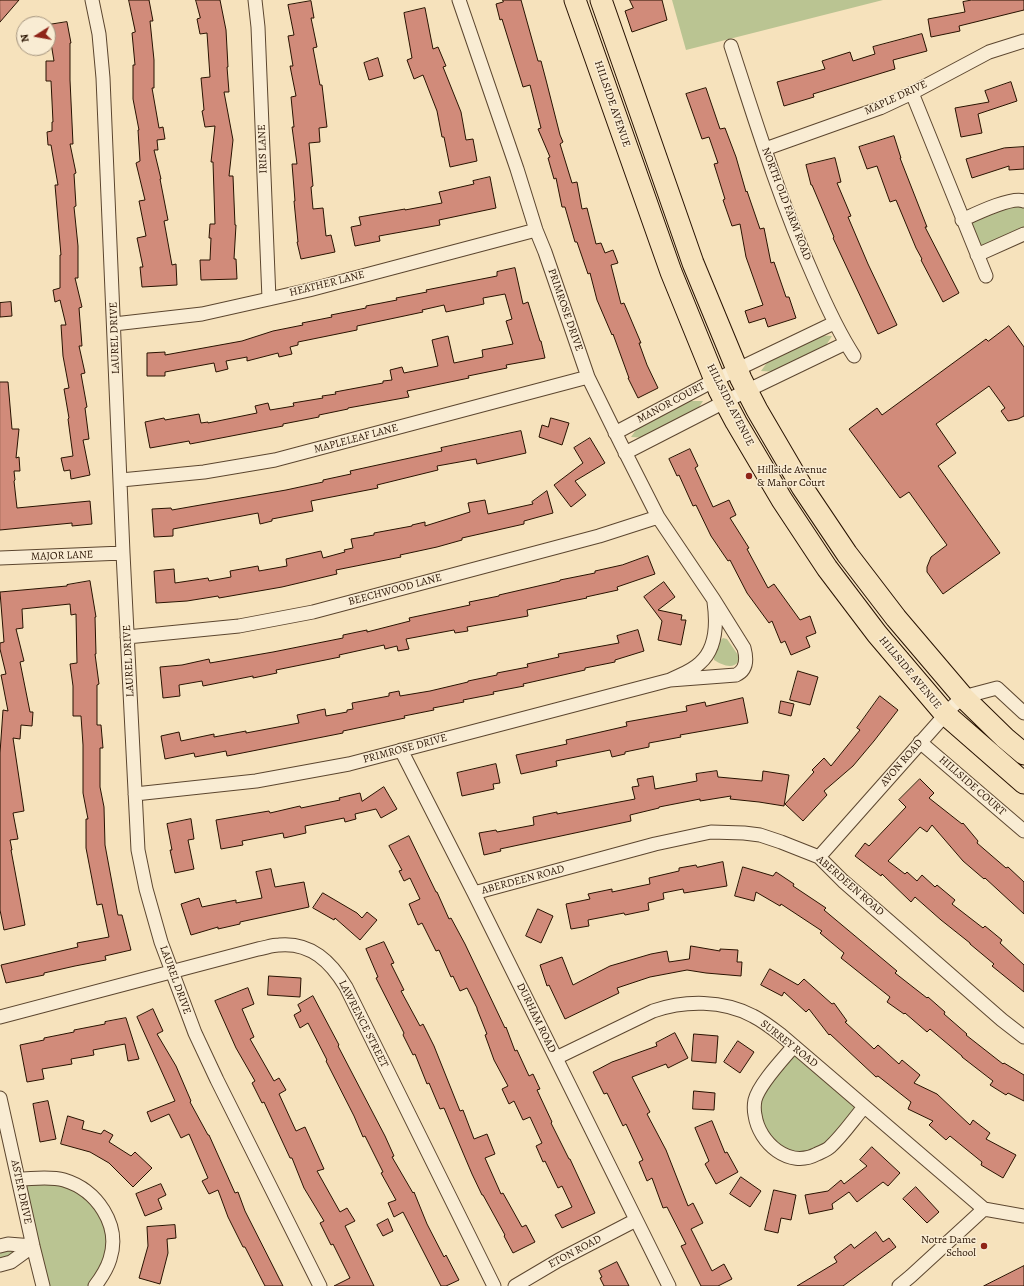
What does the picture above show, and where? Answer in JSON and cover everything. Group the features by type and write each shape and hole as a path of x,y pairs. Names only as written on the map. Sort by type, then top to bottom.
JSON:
{"main road":[{"name":"HILLSIDE AVENUE","path":"575,0 671,272 727,375 782,500 827,568 877,634 945,714 1024,783"},
{"name":"HILLSIDE AVENUE","path":"601,0 693,263 727,375"},
{"name":"HILLSIDE AVENUE","path":"737,396 847,554 896,618 963,697 1005,738 1024,754"}],"street":[{"name":"LAUREL DRIVE","path":"92,0 99,34 103,78 123,553 138,850 146,889 161,942 195,1034 320,1286"},
{"name":"IRIS LANE","path":"255,0 258,27 269,299"},
{"name":"PRIMROSE DRIVE","path":"459,0 517,168 536,230 548,259 588,377 625,454 658,517 714,600 744,648 747,656 744,668 741,673 736,675 670,680"},
{"name":"MAPLE DRIVE","path":"765,149 880,108 912,93 989,52 1024,41"},
{"name":"NORTH OLD FARM ROAD","path":"731,46 765,149 799,244 834,323 854,356"},
{"path":"912,93 962,220 986,276"},
{"path":"962,220 1007,202 1020,199 1024,201"},
{"name":"HEATHER LANE","path":"114,324 202,314 316,288 536,230"},
{"path":"977,255 1024,234"},
{"name":"MANOR COURT","path":"615,433 727,375 834,323"},
{"path":"625,454 737,396 846,343"},
{"name":"MAPLELEAF LANE","path":"121,480 204,472 275,460 588,377"},
{"name":"BEECHWOOD LANE","path":"128,637 239,626 313,612 599,536 658,517"},
{"name":"MAJOR LANE","path":"0,558 123,553"},
{"name":"PRIMROSE DRIVE","path":"135,794 256,782 349,764 670,680 689,671 700,664 708,656 715,633 716,622 714,600"},
{"name":"AVON ROAD","path":"819,857 945,714 963,697 997,688 1024,713"},
{"name":"HILLSIDE COURT","path":"920,742 1024,831"},
{"name":"DURHAM ROAD","path":"401,750 474,893 668,1286"},
{"name":"ABERDEEN ROAD","path":"474,893 655,844 711,832 744,833 760,836 781,842 819,857 849,886 1002,1020 1024,1037"},
{"name":"LAWRENCE STREET","path":"0,1017 258,949 280,945 300,946 315,953 327,961 346,987 494,1286"},
{"name":"SURREY ROAD","path":"556,1058 666,1006 708,1004 732,1008 752,1016 775,1030 984,1209"},
{"path":"794,1046 763,1085 755,1098 754,1106 757,1125 765,1140 773,1148 794,1158 806,1158 815,1155 830,1148 864,1107"},
{"name":"ASTER DRIVE","path":"0,1098 32,1246 43,1286"},
{"path":"18,1179 64,1180 79,1187 99,1203 105,1212 110,1226 112,1241 110,1259 102,1276 95,1286"},
{"path":"899,1286 984,1209 1024,1216"},
{"name":"ETON ROAD","path":"515,1286 559,1260 636,1220"},
{"path":"0,1246 8,1244 32,1246"},
{"path":"0,1265 11,1262 32,1246"}],"green space":[{"path":"672,0 883,0 686,50"},
{"path":"1024,203 1024,231 978,253 965,221"},
{"path":"816,335 832,336 823,350 778,372 761,371 771,357"},
{"path":"686,401 703,401 693,416 648,438 631,437 641,423"},
{"path":"723,638 727,639 738,655 739,661 737,664 727,666 714,660 716,648"},
{"path":"794,1046 864,1107 830,1148 806,1158 765,1140 755,1098"},
{"path":"18,1179 55,1179 92,1196 112,1241 95,1286 43,1286 33,1246 0,1265 0,1246 32,1246"}],"building":[{"path":"0,0 19,0 0,22"},
{"path":"129,0 149,0 153,21 150,21 154,60 154,88 152,88 159,128 163,127 165,139 157,140 158,150 154,150 168,220 164,221 172,265 176,264 177,285 142,287 140,267 143,267 137,238 146,236 139,201 145,200 136,163 140,161 139,130 133,99 133,65 135,65 132,33 135,32"},
{"path":"196,0 220,0 226,30 229,92 224,92 233,140 229,176 233,176 236,225 234,259 236,259 237,279 201,280 200,260 210,260 210,224 215,224 213,162 211,162 215,126 205,127 202,111 204,110 201,78 210,77 207,33 200,34 197,19 200,18"},
{"path":"503,0 521,0 538,61 541,61 563,142 560,144 572,183 577,182 582,209 587,208 596,244 601,243 605,253 613,250 618,263 611,265 621,304 624,303 641,343 639,343 647,365 658,388 638,398 628,378 613,334 612,335 597,300 590,273 588,274 577,242 575,242 565,207 562,207 556,178 554,179 548,158 550,157 538,129 541,128 530,85 523,87 502,19 500,20 496,4 503,2"},
{"path":"630,0 662,0 667,20 632,32 625,11 633,8"},
{"path":"972,0 1024,0 1024,10 959,26 960,31 931,37 928,19 965,12 963,2"},
{"path":"311,1 314,18 311,18 317,47 313,48 320,85 322,85 327,127 319,128 320,142 309,143 313,186 311,187 313,209 323,208 326,236 331,235 335,252 301,259 297,242 292,164 297,164 292,127 294,127 291,97 296,96 290,66 293,66 288,36 294,35 288,5"},
{"path":"425,8 433,49 438,47 446,66 443,67 461,112 466,140 473,139 477,161 450,167 437,111 423,75 414,79 407,60 412,58 404,13"},
{"path":"67,22 71,43 70,80 73,144 70,144 76,173 74,174 76,206 74,207 78,246 78,278 75,278 82,307 79,308 82,346 79,346 85,373 81,374 87,407 85,408 89,439 83,440 90,475 71,479 70,470 64,471 61,458 73,456 64,389 69,388 63,356 61,325 66,325 60,300 55,302 53,290 60,288 61,255 55,185 58,185 51,145 48,145 47,132 52,131 53,122 51,81 46,81 46,61 54,61 53,56 56,56 56,24"},
{"path":"922,34 927,51 893,60 895,69 813,94 814,97 784,106 777,82 825,69 822,61 850,52 853,61 875,54 873,47"},
{"path":"378,58 383,76 369,80 364,63"},
{"path":"1011,82 1017,101 978,114 982,133 961,137 955,108 989,102 985,91"},
{"path":"706,88 720,129 725,128 760,229 764,228 771,263 774,262 786,297 789,297 796,318 768,327 765,318 749,323 745,311 763,305 746,257 740,224 732,226 723,200 725,199 714,164 718,163 709,137 702,139 686,94"},
{"path":"894,136 900,158 927,227 925,227 959,293 943,302 921,260 922,259 896,200 890,202 877,166 867,169 859,147"},
{"path":"1024,147 1024,169 1009,170 1009,166 972,178 966,159 1004,148"},
{"path":"835,158 841,182 837,183 851,216 848,217 868,264 897,325 878,334 833,238 834,237 811,185 806,165"},
{"path":"490,177 496,208 439,220 440,225 379,236 380,241 355,246 351,227 361,225 359,217 442,203 439,192 474,184 473,181"},
{"path":"515,268 523,304 528,302 545,358 506,365 507,368 468,376 469,378 407,391 409,397 348,408 319,415 319,417 283,424 283,426 190,444 189,441 150,448 145,422 199,414 201,423 208,423 257,413 255,406 268,403 270,410 294,406 293,403 323,398 322,396 336,394 335,392 383,383 383,381 392,380 390,370 402,367 404,373 438,366 432,340 448,336 454,363 483,357 482,350 513,344 506,321 512,319 505,294 483,298 484,304 446,312 444,305 422,310 423,312 357,326 357,330 298,342 298,345 290,347 292,354 279,357 278,353 247,361 247,357 226,361 228,369 216,372 214,363 165,372 165,376 147,376 147,353 165,352 165,355 242,341 273,331 303,325 302,323 332,317 331,315 397,300 396,298 427,292 426,290 497,276 497,272"},
{"path":"11,302 12,316 0,317 0,303"},
{"path":"1009,326 1024,347 1024,416 1008,421 1001,411 1005,408 989,386 936,424 956,453 938,466 1000,553 943,594 927,572 927,567 931,557 947,545 909,492 900,498 849,429 877,408 882,415 986,339 988,341"},
{"path":"0,382 8,382 12,429 19,429 16,458 19,457 20,471 14,471 17,508 90,501 92,524 72,526 72,523 0,530"},
{"path":"551,418 569,423 562,445 539,437 542,425 548,427"},
{"path":"521,431 526,453 477,464 476,459 437,466 438,470 377,485 378,488 311,501 313,511 272,519 272,521 260,524 258,513 173,529 173,536 154,537 152,509 171,508 172,510 286,490 351,474 350,471 442,451 441,448"},
{"path":"590,438 605,463 575,481 586,495 571,507 554,485 583,463 574,448"},
{"path":"690,449 698,466 695,468 713,507 729,500 736,515 730,518 749,548 747,549 768,588 774,584 800,620 810,616 816,633 806,637 810,647 791,655 785,641 781,643 772,621 769,623 747,593 730,560 728,561 711,536 696,505 693,506 679,475 677,476 669,459"},
{"path":"547,491 553,513 524,521 524,524 462,538 462,540 437,547 400,555 401,557 336,570 337,574 282,587 219,598 218,596 187,601 156,603 154,571 174,569 175,583 208,578 209,581 231,577 230,571 258,566 259,571 287,566 286,559 321,551 323,558 345,552 344,550 353,548 351,539 374,535 374,533 425,522 425,526 470,512 468,503 485,500 488,514 533,504 532,502"},
{"path":"648,556 655,574 617,587 618,590 527,610 528,616 467,627 468,631 455,633 454,630 406,639 409,649 398,651 397,646 385,649 384,645 339,655 340,657 276,670 277,673 253,678 253,676 203,686 202,681 179,685 180,696 163,698 160,667 182,665 209,659 210,663 343,638 343,635 367,630 367,632 410,621 409,618 470,605 469,602 595,573 595,571 622,565"},
{"path":"90,581 96,617 95,654 99,684 97,685 97,725 101,725 103,748 100,748 100,787 104,807 105,845 118,915 122,915 131,950 105,956 106,960 44,973 44,975 6,983 1,965 78,947 77,943 109,937 102,904 97,905 86,848 86,819 88,819 83,793 83,745 81,716 73,716 73,686 70,664 77,663 76,614 71,615 70,604 22,609 23,628 16,629 24,661 20,662 30,712 33,712 32,726 21,725 20,739 13,738 24,811 13,813 18,839 10,840 25,925 4,930 0,910 0,753 3,710 8,711 1,675 6,674 0,649 0,643 4,642 0,592 67,586"},
{"path":"664,582 675,597 658,610 682,615 681,620 686,620 681,645 658,640 662,621 644,597"},
{"path":"638,630 644,651 615,660 615,662 523,684 524,686 493,692 494,694 463,700 464,702 433,708 434,710 404,716 405,718 343,731 343,733 227,756 226,751 195,757 194,753 165,759 161,736 179,732 181,741 214,734 214,737 246,731 246,733 299,723 297,715 325,709 326,716 347,712 347,710 353,709 352,703 389,696 389,693 399,691 400,696 430,691 497,675 497,673 528,667 527,664 559,657 558,654 619,643 617,636"},
{"path":"798,671 818,677 810,705 790,700"},
{"path":"880,696 898,710 853,766 824,791 827,795 803,821 785,804 814,772 812,770 824,758 831,766 860,730 857,728"},
{"path":"743,698 748,723 680,735 681,737 649,743 649,747 625,752 625,754 612,757 610,750 556,761 557,766 521,774 516,755 567,744 566,740 627,726 626,722 687,711 686,706 705,702 706,706"},
{"path":"781,701 794,704 791,716 779,713"},
{"path":"496,764 500,783 493,784 494,789 462,796 457,773"},
{"path":"717,771 718,777 762,781 763,771 789,775 784,806 730,799 731,796 700,801 700,799 659,807 630,815 631,821 500,849 501,851 484,855 479,833 496,830 497,832 534,825 533,817 557,812 557,814 635,799 632,787 639,786 637,779 653,776 655,789 697,781 696,774"},
{"path":"920,779 934,793 929,798 962,824 963,823 978,841 977,843 1006,868 1008,867 1024,882 1024,914 985,878 984,879 963,861 932,825 927,832 920,827 888,861 905,874 907,872 917,881 922,875 935,887 937,885 955,900 952,904 983,928 985,926 1002,940 1000,943 1024,965 1024,992 992,966 994,964 970,943 915,897 911,902 882,874 881,876 855,856 865,843 869,846 906,807 899,800"},
{"path":"384,787 397,809 381,818 376,809 355,814 356,819 345,822 344,818 305,826 306,833 284,838 283,833 242,841 243,845 221,849 216,820 269,811 270,813 300,806 301,808 340,800 339,798 360,793 362,801"},
{"path":"191,819 194,839 188,840 194,869 175,873 170,850 172,850 167,824"},
{"path":"409,836 449,919 451,918 465,944 505,1028 506,1027 515,1051 517,1050 529,1076 533,1074 540,1089 537,1090 552,1122 551,1123 570,1159 595,1213 562,1228 555,1215 572,1207 562,1186 558,1188 545,1161 543,1162 536,1146 542,1143 530,1117 523,1120 514,1101 509,1104 502,1089 508,1086 494,1060 485,1035 487,1034 467,988 460,991 453,976 451,977 439,950 436,951 422,923 418,925 409,904 420,899 410,878 404,881 399,871 402,870 389,846"},
{"path":"723,862 727,886 684,893 683,889 663,893 664,899 648,903 649,910 588,920 589,926 571,929 566,904 590,899 588,894 612,889 612,892 650,884 649,878 679,871 679,868 696,865 697,867"},
{"path":"743,867 773,876 776,872 794,884 793,886 826,908 824,910 897,971 895,973 927,998 928,997 945,1012 944,1014 967,1034 966,1035 1003,1064 1004,1063 1024,1075 1024,1101 1008,1093 1006,1095 990,1085 993,1081 962,1057 930,1029 927,1032 905,1013 904,1014 887,1002 890,997 841,958 844,953 820,933 822,931 781,904 780,906 756,892 754,901 735,896"},
{"path":"271,869 275,887 304,882 309,907 240,922 240,924 218,929 218,927 191,935 181,904 199,898 202,907 236,900 236,903 262,898 256,872"},
{"path":"323,893 357,913 362,918 367,912 377,920 360,940 335,918 334,920 313,908"},
{"path":"538,909 553,916 541,943 526,936"},
{"path":"384,942 394,963 391,964 404,990 401,991 420,1026 423,1024 434,1046 460,1111 463,1110 474,1139 487,1134 495,1154 485,1158 501,1194 503,1193 522,1227 526,1225 535,1242 513,1253 472,1174 444,1108 440,1109 429,1083 427,1084 415,1054 413,1055 403,1035 404,1033 376,978 378,977 366,949"},
{"path":"691,946 720,951 720,949 738,950 737,962 742,962 741,976 687,970 650,977 617,988 619,993 565,1019 549,985 547,986 540,965 562,957 573,985 610,966 651,954 667,951 669,962 689,959"},
{"path":"770,969 798,985 804,979 832,1004 834,1003 847,1021 845,1022 874,1049 878,1045 899,1064 902,1060 920,1075 914,1083 937,1094 970,1125 973,1120 990,1133 986,1139 1016,1155 1003,1178 981,1165 982,1162 950,1136 946,1140 929,1125 933,1121 908,1109 911,1102 878,1076 876,1077 830,1034 829,1035 809,1009 806,1012 784,992 782,996 761,985"},
{"path":"269,976 301,978 300,997 268,995"},
{"path":"248,988 254,1004 242,1009 254,1037 250,1039 274,1081 279,1078 286,1090 279,1094 296,1131 305,1127 324,1169 317,1171 340,1212 347,1208 355,1221 345,1226 374,1286 334,1286 350,1278 333,1244 331,1245 320,1223 324,1221 304,1188 292,1158 290,1158 264,1102 262,1103 252,1083 255,1081 236,1048 215,1001"},
{"path":"313,996 385,1136 394,1156 392,1157 413,1193 414,1192 427,1224 444,1257 446,1255 459,1280 446,1286 441,1286 403,1212 394,1217 388,1203 396,1200 381,1173 383,1172 365,1136 363,1137 308,1023 300,1028 294,1015 301,1011 298,1005"},
{"path":"153,1009 163,1031 157,1034 176,1066 191,1101 190,1102 209,1135 235,1193 238,1192 245,1211 283,1286 265,1286 228,1217 218,1190 209,1194 202,1181 208,1178 189,1134 181,1138 169,1114 151,1122 147,1112 175,1101 137,1017"},
{"path":"126,1018 139,1059 128,1061 125,1044 93,1050 94,1055 71,1059 72,1064 42,1069 44,1079 27,1082 20,1045 74,1032 74,1030 105,1024 105,1022"},
{"path":"675,1033 688,1058 668,1068 666,1064 632,1077 650,1112 647,1114 666,1150 688,1206 693,1203 703,1223 691,1229 712,1271 724,1264 732,1279 718,1286 701,1286 681,1246 686,1244 667,1207 663,1208 652,1178 647,1181 639,1162 643,1160 626,1124 623,1126 607,1093 604,1094 593,1072 612,1062 657,1046 656,1043"},
{"path":"694,1034 718,1036 716,1063 692,1061"},
{"path":"738,1041 754,1052 740,1073 724,1062"},
{"path":"694,1091 715,1093 714,1110 693,1109"},
{"path":"48,1101 56,1139 40,1142 33,1104"},
{"path":"68,1116 84,1121 82,1129 101,1134 104,1130 113,1135 109,1142 131,1156 135,1152 152,1168 133,1187 109,1163 90,1152 61,1144"},
{"path":"712,1121 725,1153 727,1152 738,1172 716,1184 705,1164 709,1161 695,1128"},
{"path":"872,1147 900,1173 888,1186 883,1182 857,1202 849,1192 832,1204 833,1209 809,1214 805,1195 828,1191 841,1180 844,1184 867,1166 860,1160"},
{"path":"741,1177 761,1191 750,1207 730,1194"},
{"path":"161,1184 166,1195 158,1199 162,1209 145,1216 136,1194"},
{"path":"916,1187 939,1212 927,1223 903,1199"},
{"path":"774,1190 796,1195 791,1220 781,1218 778,1233 765,1230"},
{"path":"388,1219 393,1231 383,1236 377,1225"},
{"path":"175,1225 176,1238 167,1239 168,1253 160,1284 139,1278 148,1246 147,1227"},
{"path":"876,1232 883,1242 889,1238 896,1247 843,1286 797,1286 837,1262 834,1257 851,1244 854,1248"},
{"path":"617,1262 629,1286 604,1286 600,1278 602,1277 599,1271"},
{"name":"Notre Dame School","path":"1024,1266 1024,1286 984,1286"}],"place":[{"name":"Hillside Avenue & Manor Court","path":"749,476"},
{"name":"Notre Dame School","path":"984,1246"}]}
